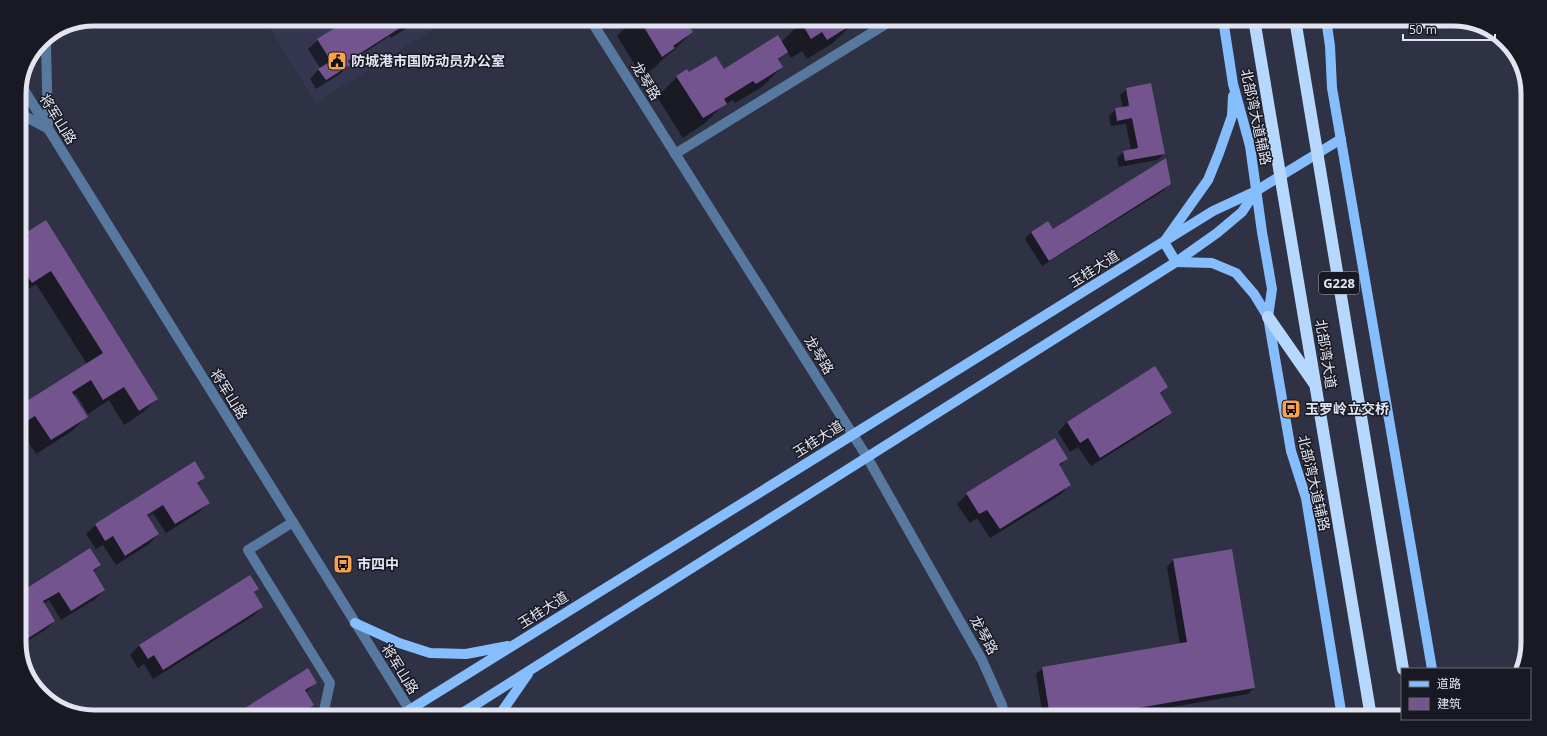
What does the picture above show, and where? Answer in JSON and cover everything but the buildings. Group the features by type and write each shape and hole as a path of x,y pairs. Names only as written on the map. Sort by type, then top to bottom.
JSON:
{"highway":[{"name":"北部湾大道","path":"1255,26 1370,710"},
{"name":"北部湾大道","path":"1296,26 1403,668"},
{"path":"1268,317 1316,386"}],"main road":[{"name":"北部湾大道辅路","path":"1224,26 1233,84 1250,146 1262,232 1272,289 1268,317 1291,451 1306,498 1341,710"},
{"path":"1327,26 1330,46 1332,88 1432,668"},
{"path":"1233,84 1232,116 1208,180 1164,242 1176,262 1212,263 1236,273 1254,294 1268,317"},
{"name":"玉桂大道","path":"418,710 514,645 1213,211 1256,191 1341,139"},
{"name":"玉桂大道","path":"467,710 1176,262 1217,233 1242,212 1256,191"},
{"path":"355,623 399,643 430,653 466,654 514,645"},
{"path":"503,710 531,670"}],"street":[{"name":"龙琴路","path":"594,26 867,457 982,660 1003,710"},
{"path":"675,154 883,26"},
{"path":"46,46 48,129"},
{"name":"将军山路","path":"26,93 409,710"},
{"path":"26,117 48,129"},
{"path":"293,522 248,550 330,683 324,710"}],"shaded area":[{"name":"防城港市国防动员办公室","path":"268,26 439,26 316,103"}],"place":[{"name":"防城港市国防动员办公室","path":"337,61"},
{"name":"玉罗岭立交桥","path":"1291,409"},
{"name":"市四中","path":"343,564"}]}
